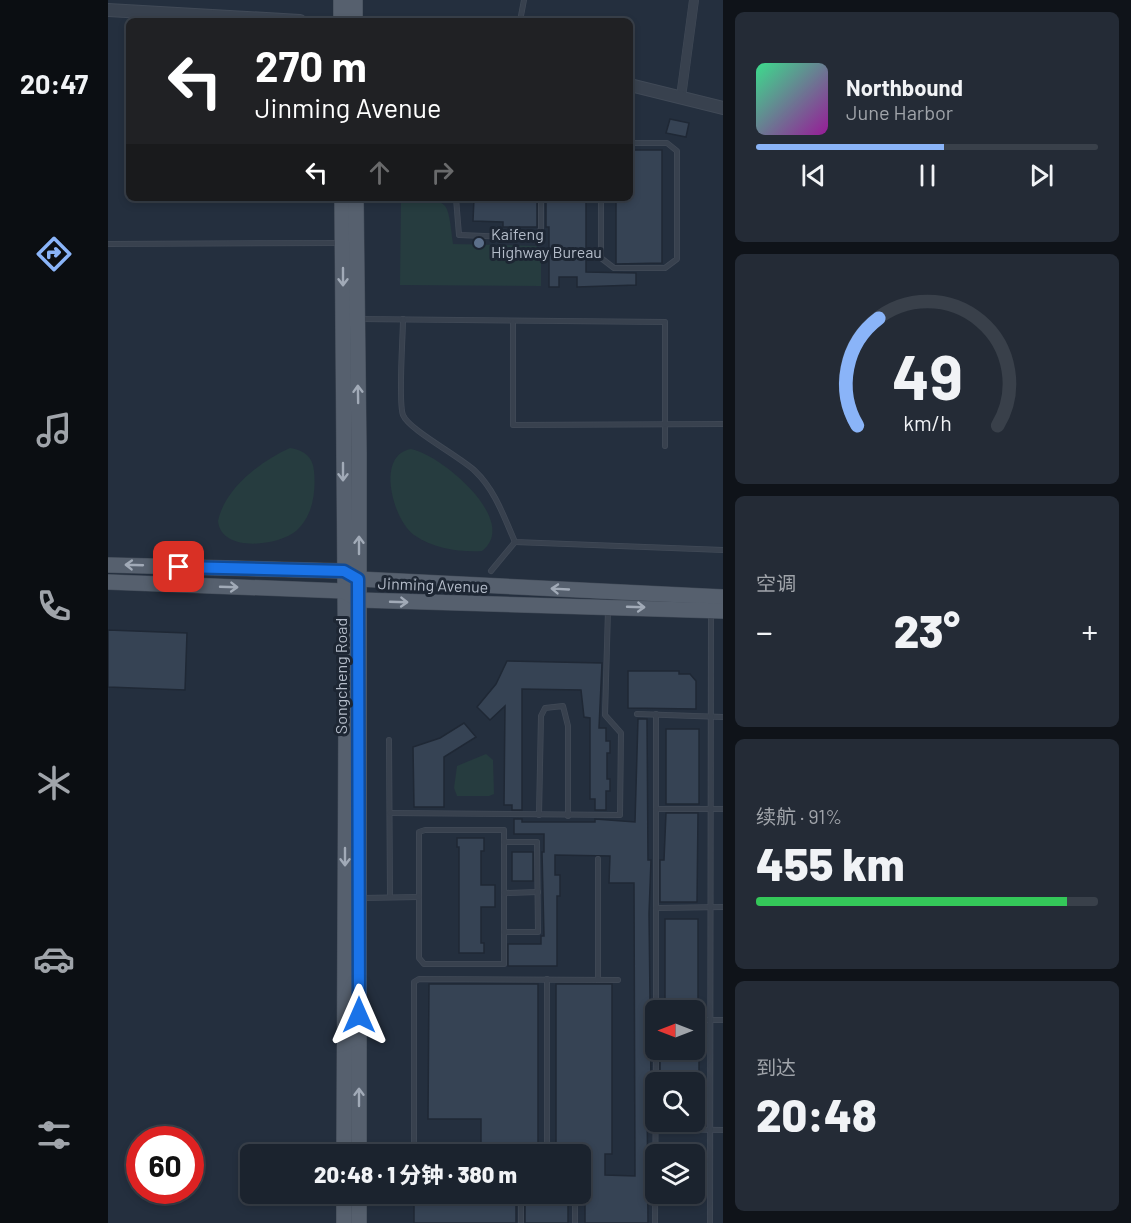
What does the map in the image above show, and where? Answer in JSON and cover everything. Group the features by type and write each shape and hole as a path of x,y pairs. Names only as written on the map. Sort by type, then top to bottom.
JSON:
{"main road":[{"path":"341,0 341,18"},
{"path":"355,0 355,18"},
{"name":"Songcheng Road","path":"342,201 344,1144"},
{"name":"Songcheng Road","path":"356,201 359,1144"},
{"name":"Jinming Avenue","path":"108,565 344,571 358,579 723,597"},
{"name":"Jinming Avenue","path":"108,582 344,591 359,600 717,610"},
{"path":"344,1204 344,1223"},
{"path":"359,1204 360,1223"}],"street":[{"path":"681,97 694,0"},
{"path":"108,10 248,18"},
{"path":"633,86 723,108"}],"lane":[{"path":"521,18 524,0"},
{"path":"601,201 601,258 607,264 614,268 665,268 677,259 677,151 667,143 633,143"},
{"path":"456,201 459,235 535,238 541,229 541,201"},
{"path":"108,244 343,243"},
{"path":"356,319 665,322 665,446"},
{"path":"403,319 402,413 414,429 457,455 477,473 492,492 515,542"},
{"path":"513,322 513,424 723,424"},
{"path":"515,542 723,550"},
{"path":"491,571 515,542"},
{"path":"390,813 620,815 621,733 605,715 608,606"},
{"path":"710,1223 710,716 717,610"},
{"path":"539,815 541,716 545,708 558,705 563,706 568,726 568,816"},
{"path":"637,714 723,717"},
{"path":"656,714 656,1000"},
{"path":"389,740 390,897"},
{"path":"656,809 723,809"},
{"path":"504,830 504,842 504,964 424,964 419,958 419,832 504,830"},
{"path":"504,842 537,842 538,892 538,932 504,932"},
{"path":"598,859 598,980"},
{"path":"504,893 538,892"},
{"path":"358,898 419,897"},
{"path":"656,908 723,908"},
{"path":"414,1144 414,982 419,979 618,980"},
{"path":"547,980 547,1144"},
{"path":"705,1020 723,1020"},
{"path":"705,1129 723,1130"},
{"path":"655,1132 655,1223"},
{"path":"521,1204 521,1223"},
{"path":"575,1204 575,1223"}],"green space":[{"path":"401,201 429,201 443,204 449,217 453,244 536,246 541,250 541,286 400,285"},
{"path":"290,448 300,450 307,455 313,466 312,503 302,525 288,536 264,543 251,544 229,538 221,531 218,521 228,498 256,468"},
{"path":"411,449 440,463 472,491 484,507 491,523 491,538 482,551 456,550 430,544 414,535 406,527 394,503 391,475 393,463 400,454"},
{"path":"486,754 493,760 494,794 457,796 454,788 457,766"}],"building":[{"path":"670,119 689,123 686,137 666,133"},
{"path":"633,150 662,150 662,263 616,264 616,201 633,201"},
{"path":"474,201 537,201 537,227 503,227 503,222 473,221"},
{"path":"546,201 586,201 586,272 636,273 636,285 577,287 577,277 559,277 559,287 549,287 549,227 546,227"},
{"path":"108,630 187,633 185,690 108,687"},
{"path":"507,661 602,663 599,728 606,728 606,741 610,741 610,753 607,753 607,779 610,779 610,791 606,791 606,810 595,810 595,799 590,799 590,718 584,717 581,690 522,689 522,810 512,810 512,805 504,805 505,706 490,720 477,707 496,684"},
{"path":"628,671 679,671 679,674 690,674 696,681 696,709 628,708"},
{"path":"638,719 647,719 648,860 651,860 650,1000 645,1000 645,1060 651,1060 651,1072 645,1072 645,1132 647,1132 647,1144 645,1144 645,1204 648,1204 648,1223 585,1223 585,1204 591,1204 591,1144 556,1144 556,984 612,984 612,1154 605,1154 605,1175 635,1176 634,883 609,883 610,856 555,855 555,875 560,875 560,896 557,896 557,966 508,966 508,944 541,944 541,936 544,936 542,852 544,852 544,834 514,834 514,819 522,819 522,822 595,822 595,819 635,822"},
{"path":"464,723 476,737 444,757 444,807 414,807 413,747 440,738"},
{"path":"666,729 699,729 699,804 666,804"},
{"path":"666,813 698,813 697,902 660,902 660,860 664,860"},
{"path":"457,838 484,838 484,851 481,851 481,885 495,885 495,907 481,907 481,943 484,943 484,953 459,953 459,847 457,847"},
{"path":"512,852 533,852 533,881 512,881"},
{"path":"665,919 698,919 698,1000 665,1000"},
{"path":"429,984 538,984 538,1144 481,1144 481,1119 428,1119"},
{"path":"660,1060 699,1060 699,1072 660,1072"},
{"path":"414,1204 516,1204 516,1223 414,1223"},
{"path":"525,1204 568,1204 568,1223 525,1223"}],"place":[{"name":"Kaifeng Highway Bureau","path":"479,243"}],"route":[{"path":"179,567 344,571 358,579 359,1015"}]}
